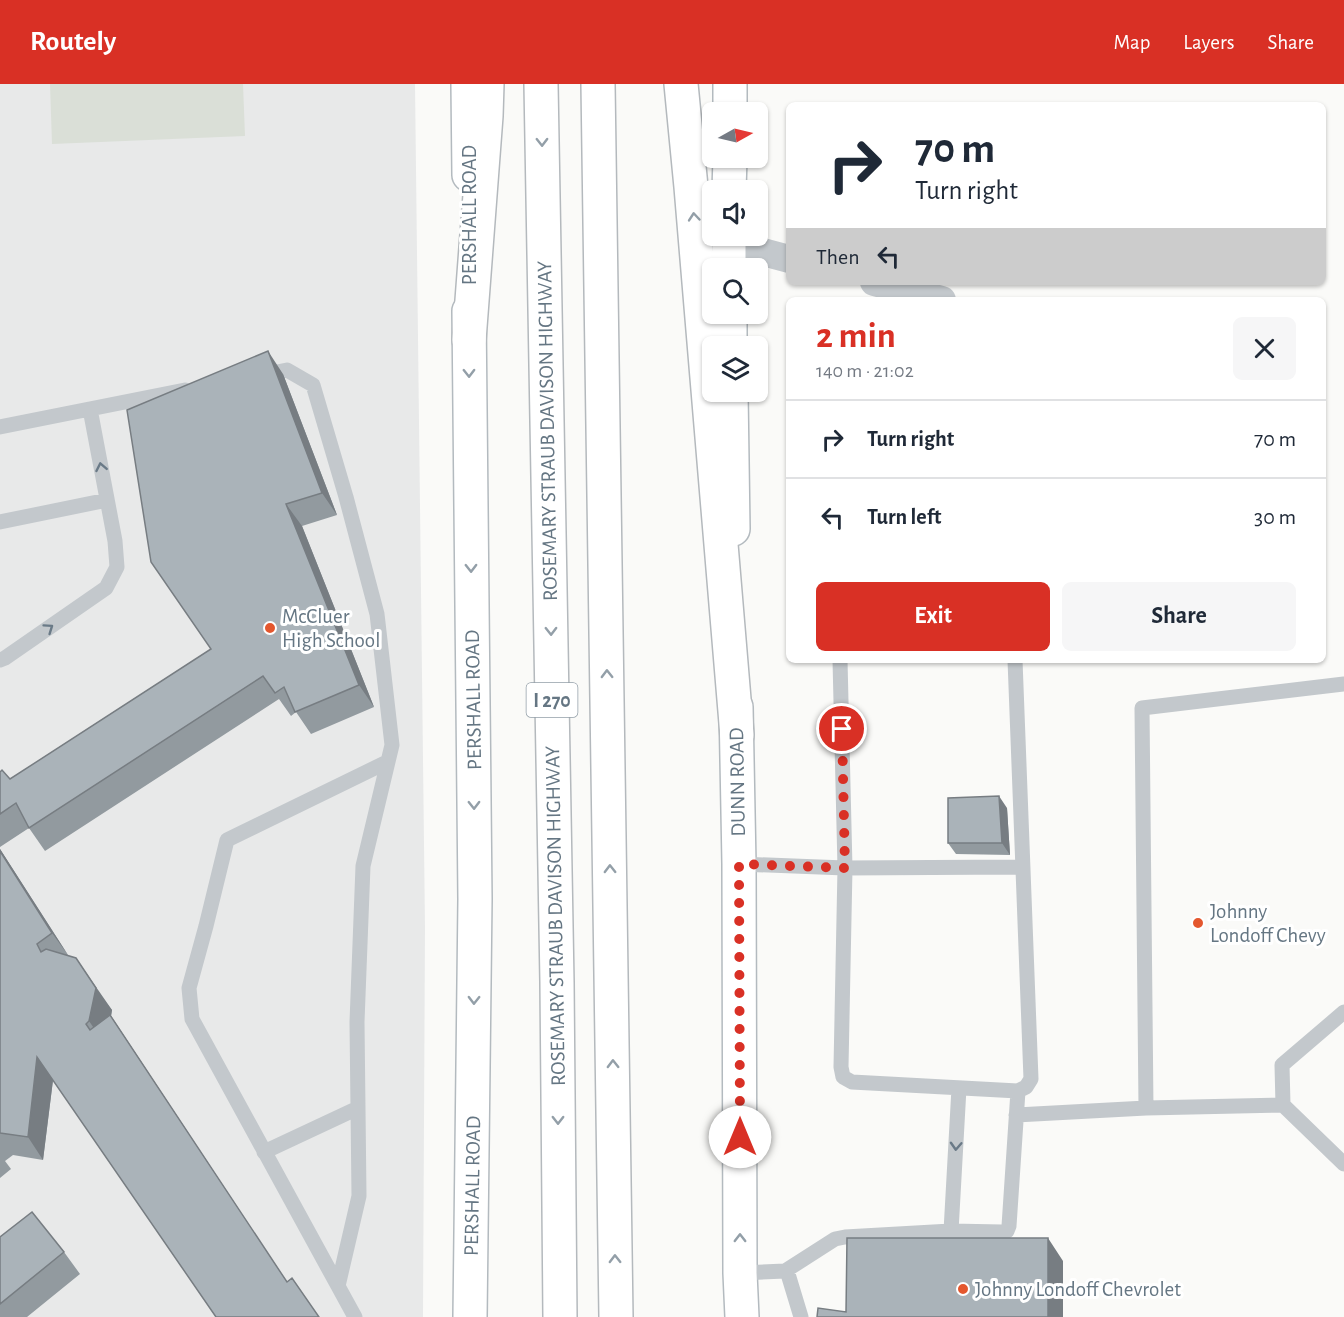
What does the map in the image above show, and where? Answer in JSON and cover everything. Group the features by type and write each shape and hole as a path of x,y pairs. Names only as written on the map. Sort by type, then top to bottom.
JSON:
{"main road":[{"name":"PERSHALL ROAD","path":"468,84 475,898 470,1317"},
{"path":"469,340 487,84"},
{"name":"ROSEMARY STRAUB DAVISON HIGHWAY","path":"541,84 557,982 560,1317"},
{"name":"I 270","path":"598,84 616,1317"},
{"path":"681,84 692,187 737,735"},
{"path":"730,84 730,102"},
{"name":"DUNN ROAD","path":"731,402 739,864 742,1317"}],"street":[{"path":"729,249 786,258"},
{"path":"885,285 931,297"}],"lane":[{"path":"252,377 287,370 313,385 378,614 392,745 363,866 357,1022 359,1196 338,1287"},
{"path":"0,427 194,388"},
{"path":"0,660 106,588 117,567 115,541 90,409"},
{"path":"0,522 107,500"},
{"path":"840,663 845,868 841,1067 843,1077 852,1082 1018,1091 1026,1087 1031,1079 1016,663"},
{"path":"1146,1108 1142,708 1344,684"},
{"path":"355,1317 192,1019 189,988 227,840 387,762"},
{"path":"739,864 845,868 1023,867"},
{"path":"1344,1012 1282,1065 1283,1105 1344,1164"},
{"path":"951,1231 959,1088"},
{"path":"740,1273 785,1271 836,1239 845,1237 951,1231 1007,1231 1018,1091"},
{"path":"1016,1114 1283,1105"},
{"path":"264,1152 358,1108"},
{"path":"785,1271 788,1274 801,1317"}],"shaded area":[{"path":"0,84 415,84 425,928 423,1317 0,1317"},
{"path":"50,84 243,84 245,136 52,144"}],"building":[{"name":"McCluer High School","path":"268,351 322,493 286,504 359,685 295,712 284,687 275,693 263,676 29,828 16,803 0,814 0,772 2,770 10,779 211,649 151,562 127,410"},
{"path":"999,796 1002,843 948,843 948,798"},
{"path":"0,851 52,933 37,944 41,952 46,949 76,958 96,988 89,1021 86,1024 90,1030 110,1015 287,1282 292,1278 319,1317 216,1317 37,1057 28,1137 0,1133"},
{"path":"32,1212 64,1252 0,1304 0,1237"},
{"name":"Johnny Londoff Chevrolet","path":"847,1238 1048,1238 1048,1317 817,1317 818,1308 846,1312"}],"place":[{"name":"McCluer High School","path":"270,628"},
{"name":"Johnny Londoff Chevy","path":"1198,923"},
{"name":"Johnny Londoff Chevrolet","path":"963,1289"}],"route":[{"path":"740,1137 739,864 845,868 842,729"}]}
